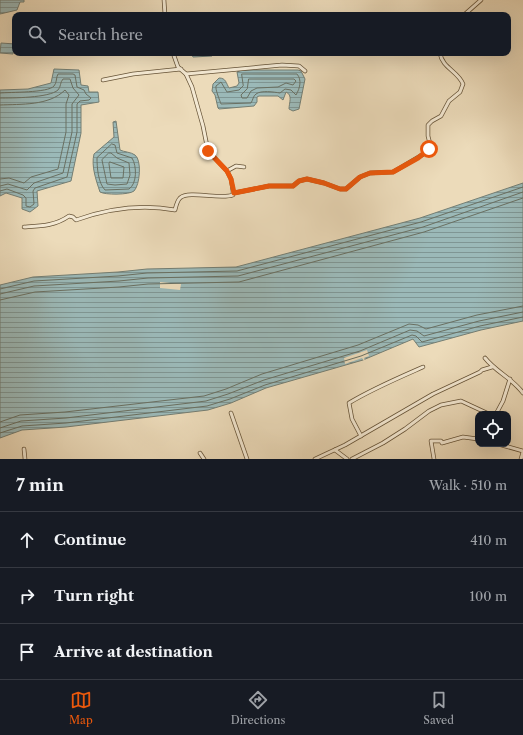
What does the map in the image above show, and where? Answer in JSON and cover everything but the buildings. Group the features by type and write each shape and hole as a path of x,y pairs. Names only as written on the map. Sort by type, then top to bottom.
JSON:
{"street":[{"path":"164,0 165,12"},
{"path":"468,12 482,0"},
{"path":"174,56 176,64 186,74 196,98 208,151 227,171 231,179 234,193"},
{"path":"24,227 55,224 69,216 76,220 92,214 150,206 175,210 179,200 185,196 208,195 226,197 234,193 269,186 293,186 299,181 307,179 340,189 346,189 360,177 370,173 393,172 427,152 430,144 428,125 441,116 449,101 460,92 463,84 458,75 443,62 441,56"},
{"path":"186,74 282,65 299,66 305,71"},
{"path":"103,80 133,74 180,69"},
{"path":"227,171 236,166 244,166"},
{"path":"485,358 492,367 510,379 523,393"},
{"path":"361,436 352,419 349,403 363,394 423,367"},
{"path":"315,459 345,446 433,394 482,370 492,367"},
{"path":"498,411 503,401 510,379"},
{"path":"352,459 383,443 429,411 441,405 461,401 483,411"},
{"path":"231,413 247,459"},
{"path":"434,459 431,441 441,441 442,443 463,437 475,438"},
{"path":"509,447 523,451 521,459"},
{"path":"24,449 25,459"},
{"path":"335,450 347,459"},
{"path":"200,453 204,459"}],"water":[{"path":"0,0 24,0 24,2 20,2 17,10 0,14"},
{"path":"1,43 12,44 12,54 0,53"},
{"path":"54,69 79,70 81,85 88,86 89,92 98,92 99,102 81,105 81,133 71,181 37,191 38,206 30,212 22,209 22,198 6,193 0,196 0,90 28,89 51,83"},
{"path":"242,70 301,71 305,79 299,109 293,111 289,109 290,97 286,92 283,100 278,96 259,96 257,97 257,102 254,106 219,109 215,95 212,91 213,84 221,78 229,88 237,86 239,83 237,72"},
{"path":"116,121 120,150 135,155 139,162 139,178 138,184 134,191 122,194 107,194 100,192 94,173 93,159 94,154 114,137 113,122"},
{"path":"523,183 523,321 481,330 419,347 413,339 363,360 266,388 231,403 208,410 66,427 22,430 0,438 0,285 33,277 147,269 236,267 420,218"}],"pier":[{"path":"160,282 181,284 180,290 160,288"},
{"path":"367,350 369,356 364,358 365,361 362,358 345,364 344,358"}],"route":[{"path":"208,151 209,154 227,171 231,179 234,193 269,186 293,186 299,181 307,179 340,189 346,189 355,180 370,173 393,172 418,158 429,149"}]}
